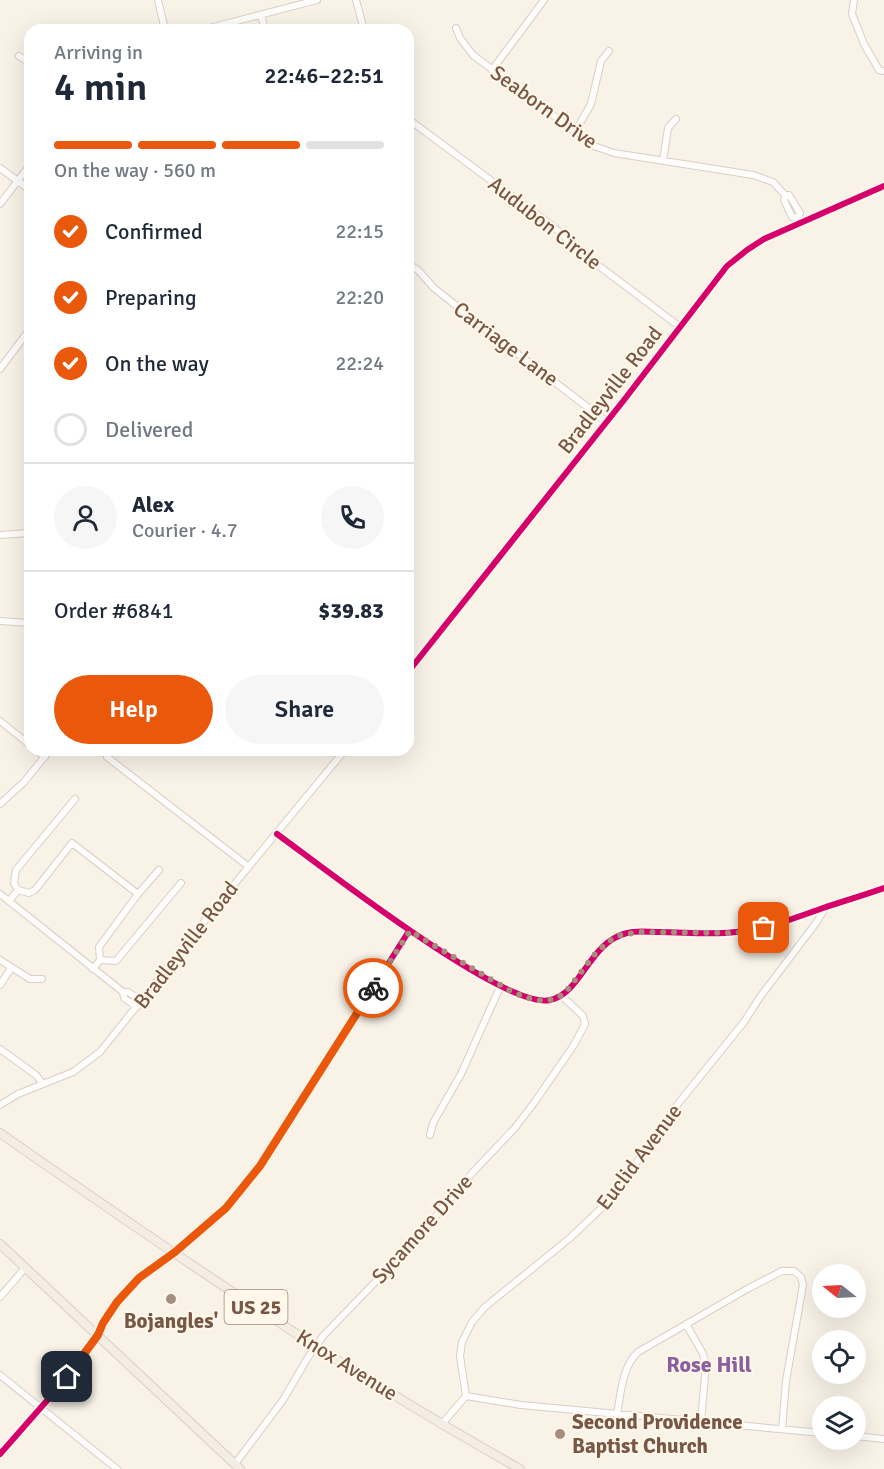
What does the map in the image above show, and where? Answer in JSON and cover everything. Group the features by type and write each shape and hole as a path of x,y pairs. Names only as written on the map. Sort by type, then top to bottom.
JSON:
{"main road":[{"name":"Knox Avenue","path":"0,1133 317,1347 441,1425 520,1469"},
{"path":"0,1244 238,1466"}],"street":[{"path":"158,0 164,24"},
{"path":"226,24 317,0"},
{"path":"356,0 362,24"},
{"path":"492,70 544,0"},
{"path":"854,0 852,14 864,44 879,70 884,71"},
{"path":"261,15 263,24"},
{"name":"Seaborn Drive","path":"456,28 465,46 473,55 594,146 663,161 753,175 773,182 785,195 789,195 800,213 799,220"},
{"path":"575,132 591,104 601,61 609,51"},
{"path":"19,56 24,59"},
{"path":"663,161 668,128 676,119"},
{"name":"Audubon Circle","path":"414,123 550,224 595,263 680,327"},
{"path":"0,168 24,186"},
{"path":"0,204 24,173"},
{"name":"Bradleyville Road","path":"414,664 607,422 720,274 737,257 764,238 799,220 884,186"},
{"name":"Carriage Lane","path":"414,268 434,288 496,338 607,422"},
{"path":"0,369 24,337"},
{"path":"0,535 24,533"},
{"path":"0,621 24,623"},
{"path":"0,721 24,740"},
{"name":"Bradleyville Road","path":"0,1105 18,1094 73,1072 100,1052 340,756"},
{"path":"0,804 24,782 45,757"},
{"path":"107,758 249,867"},
{"path":"75,799 16,870 14,883 18,890 28,892 35,890 72,843 138,894"},
{"path":"278,834 410,931 501,985 536,1001 550,1000 569,989 595,954 609,941 621,935 633,932 741,932 764,928 884,888"},
{"path":"93,969 100,960 99,947 138,894 159,870"},
{"path":"100,960 116,961 181,883"},
{"path":"9,901 18,890"},
{"path":"0,894 123,992 128,992 142,1001"},
{"name":"Euclid Avenue","path":"466,1396 460,1356 462,1342 472,1322 485,1307 570,1238 610,1200 677,1105 744,1022 826,907"},
{"path":"0,1454 63,1383 98,1335 117,1302 139,1278 175,1252 226,1208 260,1166 410,931"},
{"path":"0,960 30,979 42,979"},
{"path":"0,985 11,968"},
{"path":"430,1135 433,1123 477,1041 501,985"},
{"path":"123,992 124,998 137,1007"},
{"name":"Sycamore Drive","path":"238,1466 283,1400 307,1359 328,1332 416,1240 472,1172 514,1129 561,1065 574,1045 585,1021 583,1016 561,995"},
{"path":"0,1049 36,1075 43,1084"},
{"path":"0,1297 25,1268"},
{"path":"617,1414 626,1369 638,1352 782,1271 794,1271 801,1277 803,1285 786,1381 783,1430"},
{"path":"686,1324 706,1364 701,1422"},
{"path":"0,1375 117,1469"},
{"path":"441,1425 466,1396 521,1405 812,1432"},
{"path":"866,1437 884,1438"}],"cycle path":[{"path":"414,664 727,266 764,239 884,186"},
{"path":"277,834 413,933 456,960 495,983 527,997 550,1000 570,988 603,946 627,933 747,931 781,923 884,888"},
{"path":"0,1454 58,1388 97,1335 117,1302 139,1278 175,1252 226,1208 260,1166 409,931"}],"way so far":[{"path":"373,988 410,931 465,966 512,992 536,1001 544,1001 555,999 565,993 595,954 609,941 627,933 734,933 764,928"}],"place":[{"name":"Bojangles'","path":"171,1299"},
{"name":"Second Providence Baptist Church","path":"560,1434"}],"district":[{"name":"Rose Hill","path":"709,1364"}],"route":[{"path":"67,1377 98,1335 117,1302 139,1278 175,1252 226,1208 260,1166 373,988"}]}
